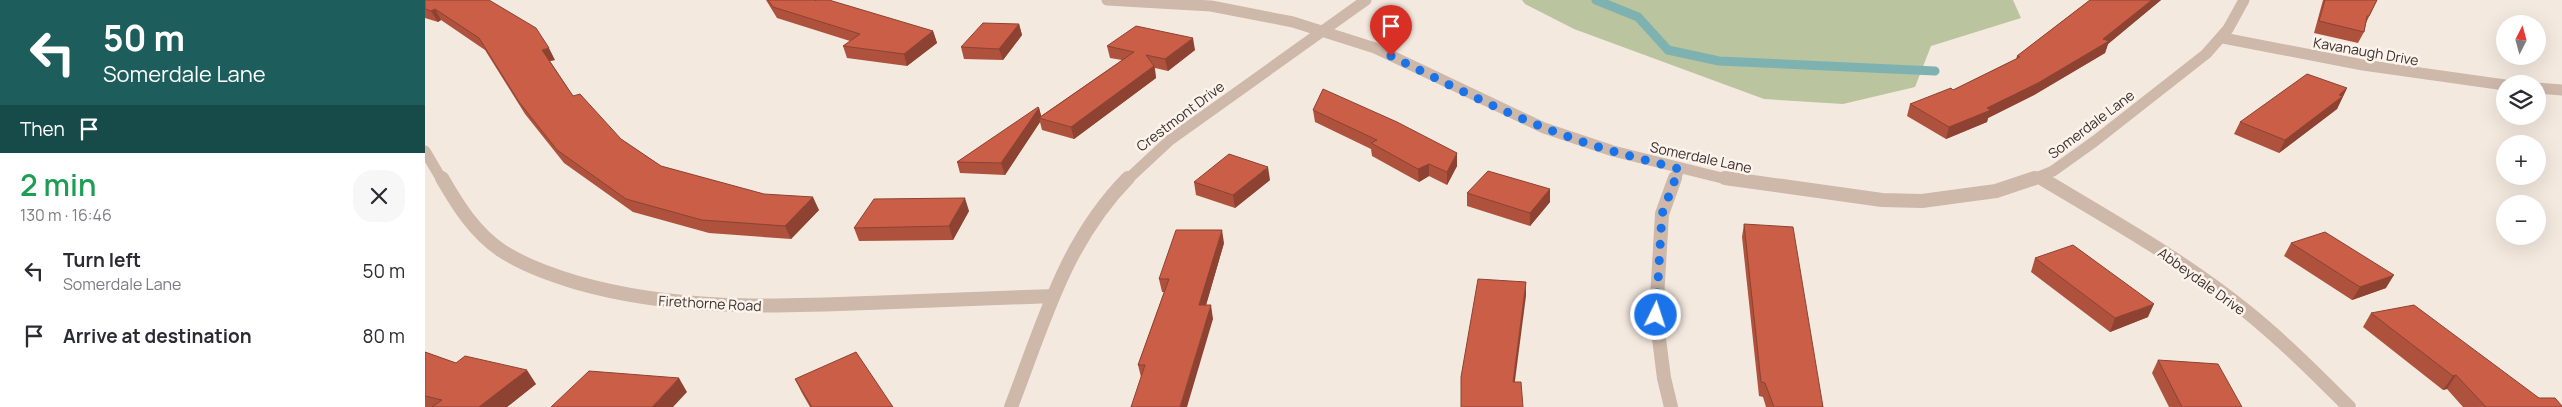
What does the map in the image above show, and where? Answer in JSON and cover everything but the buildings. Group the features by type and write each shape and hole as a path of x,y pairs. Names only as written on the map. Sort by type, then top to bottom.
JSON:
{"street":[{"name":"Somerdale Lane","path":"1107,0 1211,6 1240,10 1325,30 1375,48 1483,101 1544,128 1613,151 1679,169 1781,188 1890,200 1922,201 1996,191 2053,171 2095,141 2206,54 2223,38 2237,16 2244,0"},
{"name":"Crestmont Drive","path":"1011,407 1053,296 1079,238 1108,198 1143,162 1170,140 1366,0"},
{"name":"Kavanaugh Drive","path":"2223,38 2338,62 2428,77 2496,84"},
{"path":"2546,89 2562,90"},
{"name":"Firethorne Road","path":"425,151 471,222 483,236 518,260 540,271 593,289 657,301 731,306 1053,296"},
{"path":"1671,407 1664,378 1656,315 1662,214 1679,169"},
{"name":"Abbeydale Drive","path":"2039,177 2147,241 2213,287 2246,312 2311,369 2349,407"}],"green space":[{"path":"1522,0 2013,0 2021,18 1931,46 1915,87 1843,104 1764,99 1574,29 1525,4"}],"waterway":[{"path":"1596,0 1638,17 1668,50 1719,61 1935,71"}],"route":[{"path":"1391,56 1483,101 1544,128 1613,151 1679,169 1662,214 1656,315"}]}
